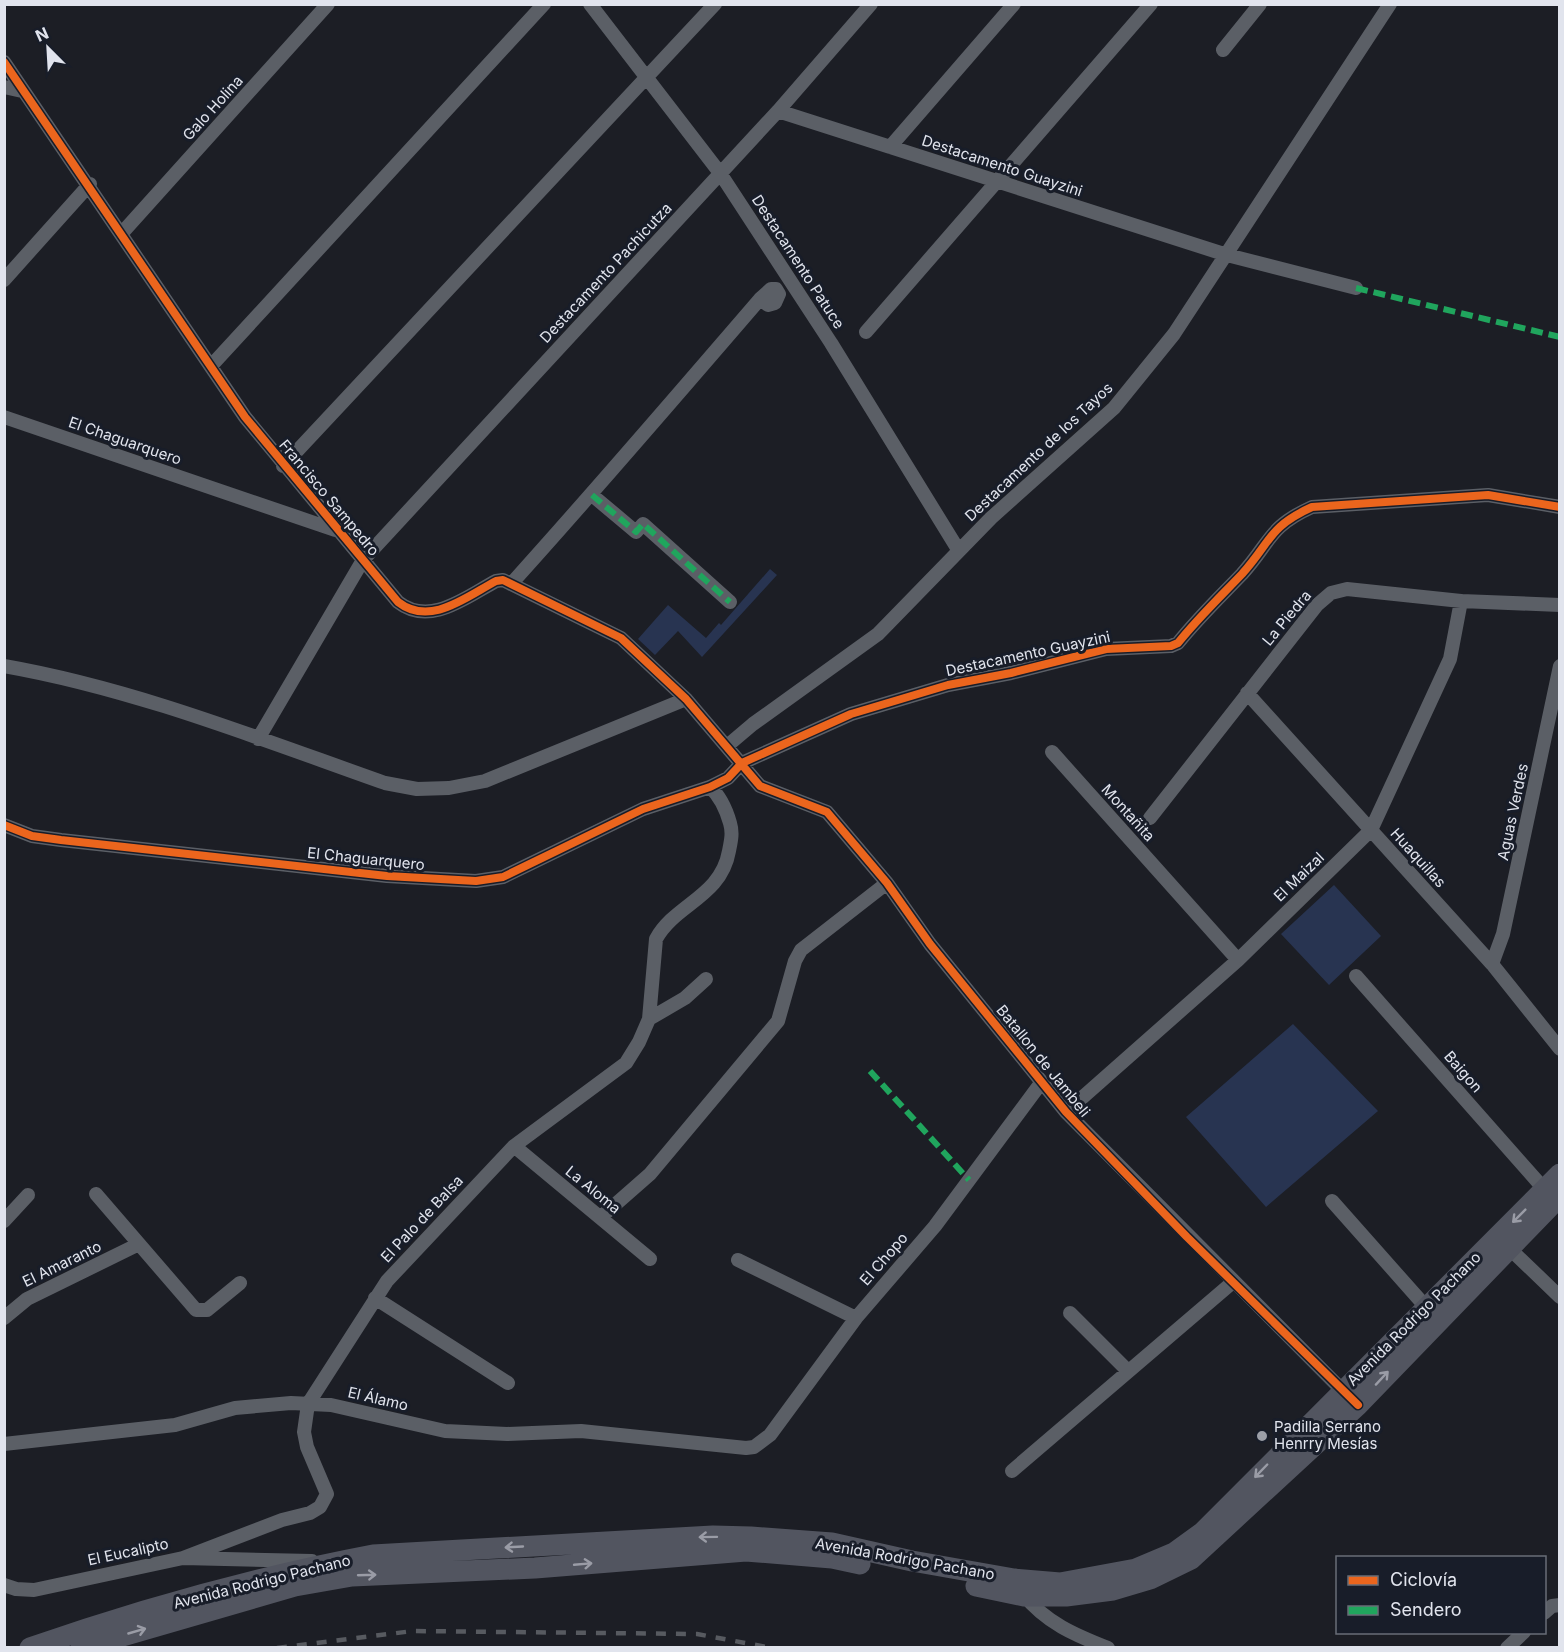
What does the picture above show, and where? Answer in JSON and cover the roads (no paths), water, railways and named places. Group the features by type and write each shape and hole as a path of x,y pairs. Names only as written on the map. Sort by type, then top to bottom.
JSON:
{"main road":[{"name":"Avenida Rodrigo Pachano","path":"81,1647 295,1586 352,1575 535,1568 746,1551 832,1558 1066,1596 1113,1590 1150,1579 1191,1559 1358,1405 1509,1248 1552,1193 1560,1174"},
{"name":"Avenida Rodrigo Pachano","path":"30,1647 101,1623 332,1562 373,1555 713,1536 832,1543 1019,1587 1103,1577 1136,1569 1174,1553 1203,1532 1426,1307 1552,1193"}],"street":[{"name":"Galo Holina","path":"123,234 328,4"},
{"path":"211,366 544,4"},
{"name":"Destacamento Patuce","path":"590,4 720,174 831,343 959,551"},
{"path":"283,466 715,4"},
{"name":"Destacamento Pachicutza","path":"258,739 363,560 778,111 871,4"},
{"path":"890,147 1014,4"},
{"path":"866,332 1151,4"},
{"path":"1223,50 1260,4"},
{"name":"Destacamento de los Tayos","path":"727,746 753,724 878,634 991,518 1114,408 1174,334 1389,4"},
{"name":"Francisco Sampedro","path":"4,62 22,92 90,184 245,417 283,466 398,602 412,611 432,613 496,581 503,580 511,584"},
{"path":"4,87 22,92"},
{"name":"Destacamento Guayzini","path":"778,111 1227,255 1356,288"},
{"path":"4,280 90,184"},
{"path":"742,763 686,699 621,638 511,584 592,495 760,299"},
{"name":"El Chaguarquero","path":"4,417 336,530"},
{"path":"592,495 636,532 644,525 730,602"},
{"name":"Destacamento Guayzini","path":"710,787 728,778 742,763 851,714 948,685 1011,673 1106,649 1171,646 1178,642 1244,572 1273,531 1289,517 1312,507 1488,495 1560,507"},
{"name":"La Piedra","path":"1150,818 1317,605 1331,593 1347,589 1461,601 1560,605"},
{"name":"El Maizal","path":"1066,1112 1238,960 1371,831 1450,659 1461,601"},
{"path":"4,666 68,678 258,739 385,783 417,789 449,788 485,781 686,699"},
{"name":"Aguas Verdes","path":"1492,964 1503,934 1560,666"},
{"name":"Huaquillas","path":"1247,693 1492,964 1560,1050"},
{"name":"Montañita","path":"1052,752 1238,960"},
{"name":"Batallon de Jambeli","path":"742,763 760,786 826,813 887,883 930,944 1066,1112 1358,1405"},
{"name":"El Chaguarquero","path":"4,825 32,836 61,840 387,876 476,881 503,877 643,809 710,787"},
{"name":"El Palo de Balsa","path":"183,1558 282,1520 310,1513 325,1500 327,1494 307,1447 304,1432 308,1404 375,1298 387,1281 514,1146 626,1063 649,1019 656,939 660,930 700,898 717,880 727,862 732,833 726,810 710,787"},
{"path":"601,1217 650,1174 778,1021 795,961 801,950 887,883"},
{"name":"Baigon","path":"1356,976 1552,1193"},
{"path":"649,1019 685,998 706,979"},
{"name":"El Chopo","path":"746,1448 754,1447 770,1436 856,1318 935,1226 1041,1083"},
{"name":"La Aloma","path":"514,1146 650,1259"},
{"path":"96,1194 196,1310 207,1310 240,1283"},
{"path":"4,1221 28,1195"},
{"path":"1332,1202 1426,1307"},
{"name":"El Amaranto","path":"4,1318 27,1299 139,1244"},
{"path":"1509,1248 1560,1297"},
{"path":"738,1260 856,1318"},
{"path":"1012,1471 1233,1282"},
{"path":"375,1298 508,1383"},
{"path":"1070,1313 1128,1371"},
{"name":"El Álamo","path":"4,1444 175,1425 236,1408 262,1404 308,1404 331,1405 445,1431 507,1434 581,1431 746,1448"},
{"name":"El Eucalipto","path":"4,1585 16,1590 34,1590 183,1558 332,1562"},
{"path":"1019,1587 1042,1614 1063,1630 1108,1647"},
{"path":"1546,1612 1552,1606 1560,1605"},
{"path":"1507,1647 1522,1634"}],"railway":[{"path":"277,1648 413,1631 697,1634 772,1648"}],"place":[{"name":"Padilla Serrano Henrry Mesías","path":"1262,1436"}]}
